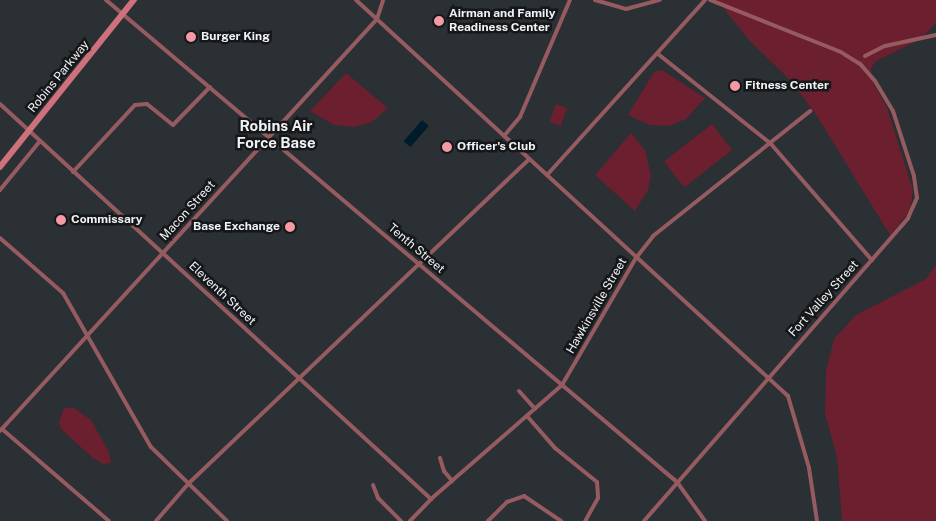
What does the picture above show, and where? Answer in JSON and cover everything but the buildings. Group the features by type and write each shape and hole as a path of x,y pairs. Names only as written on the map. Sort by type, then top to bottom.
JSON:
{"street":[{"name":"Tenth Street","path":"106,0 677,482 704,521"},
{"name":"Robins Parkway","path":"0,167 134,0"},
{"path":"356,0 788,396 794,411 816,499 817,521"},
{"name":"Macon Street","path":"1,430 377,19 384,0"},
{"path":"504,136 520,117 570,0"},
{"path":"594,0 618,9 660,0"},
{"path":"547,175 705,0"},
{"name":"Fort Valley Street","path":"644,521 908,218 914,207 917,191 893,111 875,81 860,64 841,52 710,0"},
{"path":"865,56 885,46 936,35"},
{"path":"658,54 771,144 872,260"},
{"path":"74,172 135,105 147,104 173,125 210,87"},
{"name":"Eleventh Street","path":"0,104 431,499"},
{"name":"Hawkinsville Street","path":"410,521 431,499 562,385 636,258 661,228 771,144 810,111"},
{"path":"0,190 40,141"},
{"path":"156,521 188,484 529,159"},
{"path":"0,238 63,293 151,447 228,521"},
{"path":"519,391 535,409"},
{"path":"527,416 556,448 597,482 598,498 585,521"},
{"path":"1,430 109,521"},
{"path":"440,458 444,471 452,481"},
{"path":"373,485 378,498 401,521"},
{"path":"488,521 507,502 524,496 561,521"}],"shaded area":[{"path":"717,0 936,0 936,23 919,40 876,61 871,68 872,81 887,108 913,190 910,211 890,235 817,116 792,82 749,40"},
{"path":"662,70 705,98 686,119 669,126 649,125 628,115 654,72"},
{"path":"346,73 388,108 372,122 355,127 334,125 310,111"},
{"path":"556,104 567,108 561,126 550,122"},
{"path":"712,124 732,150 684,188 664,162"},
{"path":"631,133 645,150 651,175 648,190 635,211 595,175"},
{"path":"936,265 936,521 842,521 837,457 825,414 826,371 834,339 856,315 926,279"},
{"path":"64,408 74,408 91,420 109,452 111,463 103,464 93,458 61,429 59,421"}],"water":[{"path":"422,120 429,126 410,147 404,141"}],"place":[{"name":"Airman and Family Readiness Center","path":"439,21"},
{"name":"Burger King","path":"191,37"},
{"name":"Fitness Center","path":"735,86"},
{"name":"Officer's Club","path":"447,147"},
{"name":"Commissary","path":"61,220"},
{"name":"Base Exchange","path":"290,227"}],"district":[{"name":"Robins Air Force Base","path":"276,134"}]}
